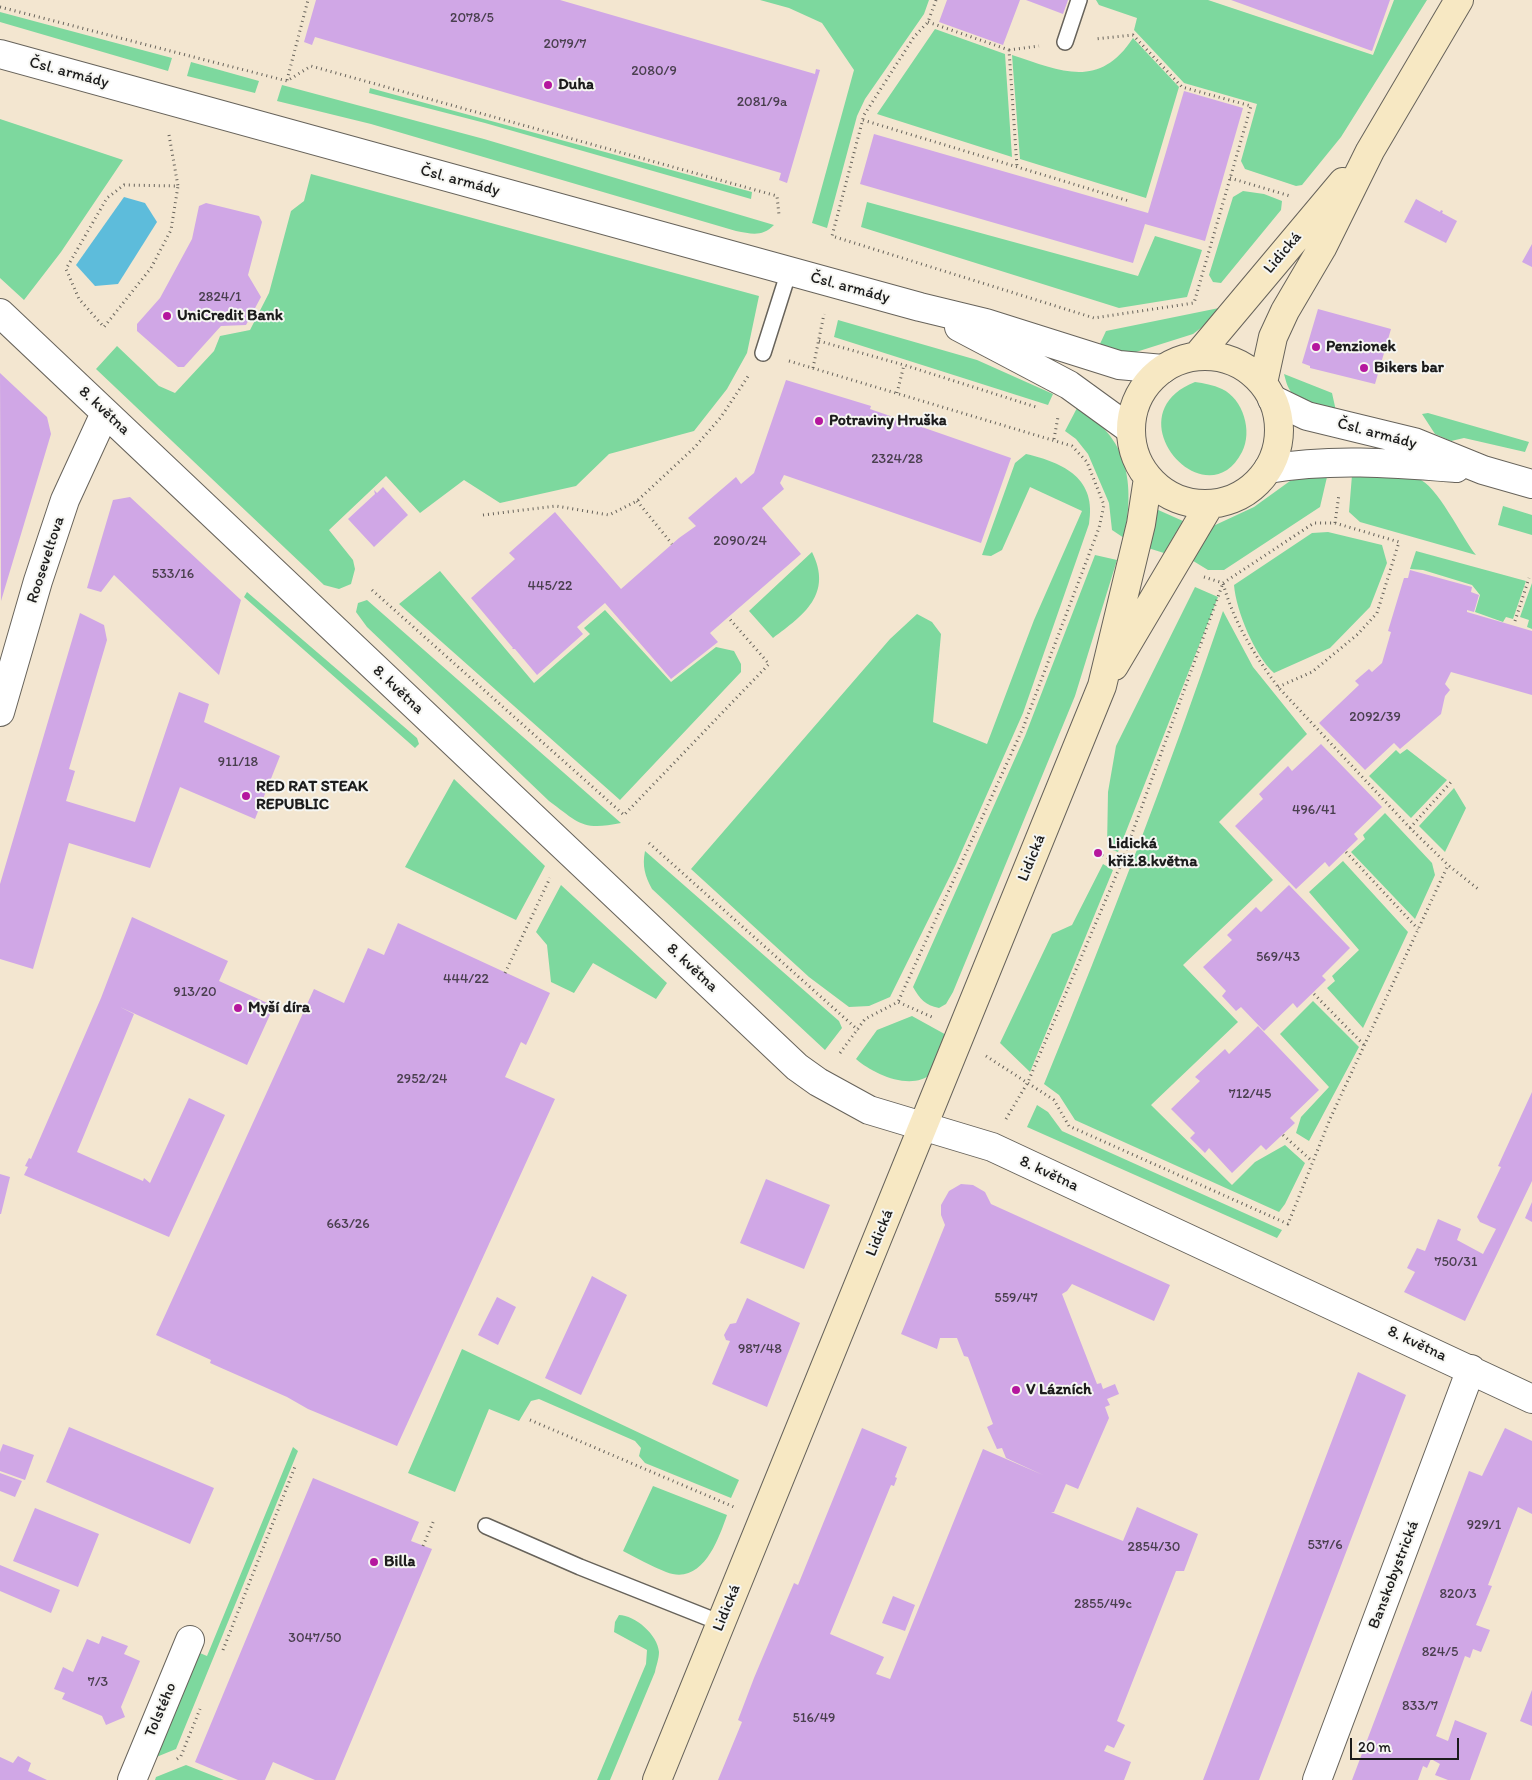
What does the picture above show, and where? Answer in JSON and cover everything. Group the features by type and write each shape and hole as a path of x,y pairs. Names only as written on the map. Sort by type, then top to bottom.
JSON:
{"main road":[{"name":"Lidická","path":"1267,391 1273,337 1322,248 1370,151 1459,0"},
{"name":"Lidická","path":"1197,356 1370,151"},
{"path":"1197,356 1215,356 1233,362 1249,371 1267,391 1278,417 1276,452 1268,469 1257,482 1243,493 1228,500 1210,504 1192,503 1176,498 1148,478 1138,463 1132,447 1130,430 1132,413 1138,396 1148,381 1162,369 1179,360 1197,356"},
{"name":"Lidická","path":"657,1780 1102,686 1142,524 1148,478"},
{"name":"Lidická","path":"1102,686 1210,504"}],"street":[{"name":"Čsl. armády","path":"0,54 920,307 986,323 1119,365 1162,369"},
{"name":"Čsl. armády","path":"920,307 1069,385 1130,430"},
{"name":"8. května","path":"0,314 797,1067 818,1082 869,1110 992,1148 1532,1399"},
{"name":"Čsl. armády","path":"1267,391 1307,416 1414,442 1482,470 1532,484"},
{"name":"Rooseveltova","path":"0,712 38,580 66,500 105,413"},
{"name":"Čsl. armády","path":"1268,469 1307,462 1343,462 1482,470"},
{"name":"Banskobystrická","path":"1317,1780 1471,1369"},
{"name":"Tolstého","path":"132,1780 190,1640"}],"lane":[{"path":"1065,42 1079,0"},
{"path":"763,353 789,271"},
{"path":"486,1526 580,1568 721,1623"}],"path":[{"path":"287,81 308,0"},
{"path":"936,0 928,22 914,37 863,120 832,236 1094,318 1194,303 1251,106 1182,87 1133,35"},
{"path":"0,7 287,81 310,66 777,196 779,215"},
{"path":"928,22 1009,50 1017,167"},
{"path":"863,120 1129,201"},
{"path":"168,132 178,186 171,230 151,268 104,327 79,299 66,269 107,198 124,185 178,186"},
{"path":"1230,178 1292,197"},
{"path":"813,368 826,309"},
{"path":"819,341 904,364 1040,408"},
{"path":"483,515 556,506 609,514 637,501 695,447 721,417 763,353 1054,439 1072,446 1087,462 1104,505 1099,528 1023,728 898,1002 865,1019 840,1054"},
{"path":"897,393 904,364"},
{"path":"1054,439 1058,414"},
{"path":"637,501 672,544"},
{"path":"1005,1120 1028,1082 1121,864 1223,583 1314,523 1335,523 1399,542 1391,574 1377,613 1358,634 1312,672 1278,687"},
{"path":"1515,621 1530,578"},
{"path":"1223,583 1229,604 1260,663 1278,687 1410,828 1448,865 1478,889"},
{"path":"372,590 624,815 769,664 728,616"},
{"path":"1410,828 1451,782"},
{"path":"649,843 858,1030"},
{"path":"1346,852 1418,929"},
{"path":"1098,853 1121,864"},
{"path":"985,1056 1054,1100 1069,1126 1288,1224 1312,1161 1448,865"},
{"path":"505,973 554,870"},
{"path":"1314,994 1364,1045"},
{"path":"898,1002 940,1021"},
{"path":"1283,1135 1312,1161"},
{"path":"530,1420 739,1509"},
{"path":"221,1656 296,1464"},
{"path":"423,1546 434,1520"},
{"path":"181,1756 203,1702"}],"green space":[{"path":"760,0 929,0 924,14 865,99 857,116 827,228 812,223 854,70 822,23 789,8"},
{"path":"1096,0 1208,0 1373,55 1394,0 1427,0 1341,137 1302,185 1296,186 1245,169 1241,161 1257,104 1184,83 1134,30 1137,18 1099,5"},
{"path":"0,12 172,58 168,71 0,22"},
{"path":"935,29 1005,54 1012,157 877,114"},
{"path":"1133,38 1179,87 1146,198 1020,159 1012,55 1063,70 1078,72 1093,70 1107,65 1120,54"},
{"path":"191,62 259,81 255,93 187,76"},
{"path":"282,85 484,139 774,225 761,233 752,234 736,231 371,124 277,101"},
{"path":"370,88 752,192 751,199 485,123 369,93"},
{"path":"0,119 123,160 61,252 24,300 0,278"},
{"path":"311,174 759,296 747,353 727,389 694,431 609,454 576,486 500,503 464,480 420,513 386,476 329,530 353,560 355,569 351,584 339,589 324,585 96,369 117,346 159,386 175,393 214,351 220,336 250,330 269,293 291,211 304,201"},
{"path":"1243,191 1264,194 1282,201 1281,210 1221,283 1213,282 1209,275 1233,197"},
{"path":"867,202 1138,276 1155,236 1202,250 1187,297 1119,308 861,227"},
{"path":"1219,308 1210,321 1193,334 1136,352 1115,352 1099,346 1106,331"},
{"path":"838,320 977,360 1053,394 1048,405 834,337"},
{"path":"1284,374 1332,393 1336,411 1312,405 1295,396 1287,384"},
{"path":"1195,382 1215,386 1229,394 1236,400 1246,425 1245,444 1242,452 1226,470 1208,475 1189,469 1174,456 1163,437 1162,417 1171,397"},
{"path":"1077,408 1108,433 1118,448 1124,464 1128,481 1129,499 1124,538 1112,530 1109,503 1088,454 1076,439 1065,431"},
{"path":"1428,413 1529,442 1525,452 1464,438 1451,441 1435,434 1422,414"},
{"path":"1026,454 1053,462 1065,468 1083,484 1088,495 1090,508 1089,524 1023,713 956,864 890,997 869,1006 849,1007 809,977 691,869 890,639 917,614 932,622 941,634 933,722 987,744 1034,620 1082,511 1030,487 1002,550 991,556 982,555 1015,463"},
{"path":"1311,475 1327,477 1320,507 1224,570 1208,570 1190,559 1211,527 1254,507 1290,481"},
{"path":"1352,475 1402,476 1418,479 1425,483 1441,500 1476,555 1360,522 1349,512"},
{"path":"1503,506 1532,515 1532,535 1498,525"},
{"path":"1156,509 1183,521 1164,553 1148,548"},
{"path":"1328,532 1382,545 1387,563 1370,607 1330,648 1274,673 1260,656 1248,632 1238,607 1234,585 1312,533"},
{"path":"1416,551 1526,581 1513,619 1506,617 1503,622 1475,612 1480,595 1472,585 1423,570 1410,569"},
{"path":"812,552 818,567 819,580 817,592 804,612 773,638 749,611"},
{"path":"1095,555 1117,560 1075,696 953,992 946,1004 939,1008 934,1007 923,1001 913,987 1025,736"},
{"path":"440,571 534,683 590,634 584,628 605,610 671,682 716,647 734,651 741,664 741,672 620,800 399,604"},
{"path":"1532,583 1532,629 1527,627 1529,620 1520,617"},
{"path":"1195,587 1218,597 1118,852 1107,848 1108,792 1116,746"},
{"path":"247,592 417,738 419,744 415,748 244,597"},
{"path":"367,600 621,823 598,826 582,823 567,815 549,801 367,627 356,612 358,603"},
{"path":"1223,611 1253,667 1307,734 1219,822 1273,880 1183,965 1238,1022 1151,1105 1232,1185 1255,1162 1285,1145 1305,1163 1285,1204 1279,1212 1075,1120 1059,1095 1044,1084 1137,849"},
{"path":"1407,749 1447,780 1411,818 1369,776 1396,750 1400,754"},
{"path":"454,779 545,866 516,920 405,867"},
{"path":"1454,788 1466,808 1445,852 1419,826"},
{"path":"1385,813 1432,863 1435,875 1415,919 1351,852 1365,839 1363,835"},
{"path":"645,851 839,1021 842,1028 825,1050 652,889 645,871"},
{"path":"1343,861 1408,932 1363,1028 1327,988 1335,981 1332,976 1359,950 1309,892"},
{"path":"1103,864 1113,870 1030,1072 1000,1043 1052,934 1072,925"},
{"path":"561,885 667,983 656,999 593,963 574,993 551,982 547,945 536,932"},
{"path":"1313,1001 1359,1047 1309,1141 1296,1133 1301,1117 1329,1087 1280,1034"},
{"path":"912,1016 950,1037 940,1061 932,1073 914,1081 893,1079 872,1070 856,1059 877,1030"},
{"path":"1037,1105 1048,1112 1062,1131 1282,1230 1277,1238 1027,1127"},
{"path":"462,1349 739,1480 731,1498 645,1463 639,1456 641,1448 635,1441 539,1399 531,1401 519,1421 489,1409 455,1492 408,1473"},
{"path":"293,1447 298,1451 176,1749 149,1760 195,1651 207,1656"},
{"path":"653,1486 727,1515 719,1537 707,1558 699,1567 689,1573 679,1575 666,1572 623,1551"},
{"path":"619,1615 632,1618 645,1627 655,1639 659,1655 655,1672 610,1780 597,1780 646,1664 647,1650 614,1632 615,1622"},
{"path":"186,1765 224,1780 155,1780 156,1777"}],"water":[{"path":"124,197 145,203 157,222 118,284 95,286 76,265"}],"building":[{"path":"316,0 560,0 815,74 816,69 820,70 787,183 779,180 781,173 315,37 312,45 304,42"},
{"path":"947,0 1020,0 1003,45 939,22"},
{"path":"1026,0 1068,0 1063,14"},
{"path":"1231,0 1390,0 1372,51"},
{"path":"1184,91 1243,108 1205,241 1145,224 1133,263 860,184 874,134 1148,213"},
{"path":"1416,199 1440,212 1441,210 1443,211 1442,213 1457,221 1446,243 1404,222"},
{"path":"206,203 259,216 262,222 248,275 261,297 246,325 221,326 184,367 178,367 137,331 137,324 160,298 192,239 199,206"},
{"path":"1532,244 1532,267 1522,262"},
{"path":"1318,309 1391,329 1375,384 1310,368 1310,366 1302,363"},
{"path":"0,373 47,417 51,434 1,601"},
{"path":"786,380 871,406 870,409 1011,458 981,543 784,475 780,483 784,489 762,508 801,554 710,633 718,642 671,679 605,603 577,627 583,634 537,675 515,649 512,649 471,598 515,559 509,553 555,512 621,589 679,538 696,526 688,518 736,477 741,484 754,473"},
{"path":"383,487 408,515 374,547 348,519 375,494 374,490 377,493"},
{"path":"130,497 241,600 219,675 114,575 101,592 87,588 113,500"},
{"path":"1410,570 1472,587 1471,592 1479,595 1474,612 1467,610 1467,612 1532,631 1532,695 1451,672 1445,684 1450,690 1445,696 1441,714 1400,749 1394,743 1365,770 1319,723 1359,685 1355,681 1369,669 1372,672 1382,663 1391,632 1388,631 1404,578 1408,578"},
{"path":"80,613 104,625 107,640 69,769 75,771 66,801 135,822 179,692 209,704 204,722 280,756 255,819 180,787 150,868 69,843 33,969 0,959 0,884"},
{"path":"1321,744 1382,807 1354,834 1358,839 1329,867 1325,862 1296,889 1235,826 1263,799 1259,794 1288,766 1292,771"},
{"path":"1289,885 1350,948 1322,976 1326,980 1297,1008 1293,1003 1264,1031 1241,1007 1236,1011 1222,996 1226,991 1203,967 1232,940 1227,935 1256,907 1261,912"},
{"path":"132,917 228,961 219,981 274,1006 247,1065 120,1007 134,1014 77,1152 143,1181 144,1178 150,1183 189,1098 225,1115 169,1237 24,1175 28,1167 25,1166 29,1158 31,1159 101,998"},
{"path":"398,923 550,993 526,1045 521,1042 505,1077 555,1099 397,1446 308,1409 287,1397 210,1363 211,1360 156,1335 314,989 344,1003 368,948 384,955"},
{"path":"1258,1026 1319,1090 1290,1118 1295,1123 1266,1150 1261,1145 1232,1173 1209,1148 1205,1153 1190,1138 1195,1133 1171,1109 1200,1081 1195,1077 1225,1049 1229,1054"},
{"path":"1532,1092 1532,1181 1465,1321 1404,1292 1415,1272 1407,1268 1417,1248 1425,1251 1438,1219 1461,1229 1457,1240 1483,1254 1496,1229 1480,1222 1477,1217 1501,1167 1498,1166"},
{"path":"0,1174 10,1177 1,1214 0,1214"},
{"path":"766,1179 830,1205 804,1269 740,1243"},
{"path":"961,1184 973,1185 985,1192 991,1204 1170,1285 1154,1321 1072,1284 1062,1294 1097,1384 1101,1383 1103,1389 1115,1384 1119,1394 1107,1399 1110,1405 1105,1407 1109,1418 1078,1489 1066,1484 1054,1512 1051,1512 1123,1541 1137,1507 1198,1534 1184,1571 1176,1571 1117,1721 1125,1725 1114,1748 1107,1745 1104,1751 1131,1762 1124,1780 718,1780 742,1722 738,1720 754,1678 794,1583 798,1585 862,1428 907,1447 895,1477 897,1478 894,1486 891,1485 830,1634 884,1657 876,1674 890,1679 983,1449 1043,1475 1006,1458 1002,1448 997,1449 987,1427 993,1424 968,1357 964,1356 957,1338 940,1338 937,1349 901,1334 945,1225 941,1215 941,1205 949,1191"},
{"path":"1532,1202 1532,1222 1525,1218"},
{"path":"592,1276 627,1295 581,1395 545,1378"},
{"path":"497,1297 516,1307 498,1345 478,1335"},
{"path":"747,1298 800,1323 767,1407 712,1384 730,1341 726,1340 724,1335 730,1324 736,1323"},
{"path":"1358,1372 1406,1395 1259,1780 1203,1780"},
{"path":"69,1427 214,1488 190,1544 46,1482"},
{"path":"1505,1428 1532,1441 1532,1514 1518,1507 1488,1585 1492,1586 1476,1625 1490,1630 1481,1652 1473,1649 1470,1658 1465,1656 1436,1736 1448,1741 1455,1720 1487,1733 1470,1780 1448,1780 1435,1775 1440,1764 1431,1759 1427,1768 1423,1766 1418,1780 1352,1780 1469,1471 1482,1476"},
{"path":"3,1444 34,1455 25,1480 0,1471 0,1452"},
{"path":"0,1473 22,1481 15,1497 0,1491"},
{"path":"313,1478 419,1522 411,1541 432,1549 335,1780 315,1780 273,1762 265,1780 238,1780 195,1762"},
{"path":"35,1508 99,1534 78,1587 13,1561"},
{"path":"0,1565 60,1590 51,1613 0,1591"},
{"path":"893,1596 915,1605 905,1631 882,1623"},
{"path":"102,1636 128,1646 124,1654 140,1661 121,1707 125,1717 106,1725 102,1716 62,1699 65,1693 54,1689 63,1667 73,1672 87,1639 99,1644"},
{"path":"1532,1690 1532,1726 1520,1721"},
{"path":"18,1756 31,1763 28,1771 47,1780 0,1780 0,1757 13,1763"}],"place":[{"name":"Duha","path":"548,85"},
{"name":"UniCredit Bank","path":"167,316"},
{"name":"Penzionek","path":"1316,347"},
{"name":"Bikers bar","path":"1364,368"},
{"name":"Potraviny Hruška","path":"819,421"},
{"name":"RED RAT STEAK REPUBLIC","path":"246,796"},
{"name":"Lidická křiž.8.května","path":"1098,853"},
{"name":"Myší díra","path":"238,1008"},
{"name":"V Lázních","path":"1016,1390"},
{"name":"Billa","path":"374,1562"}]}
